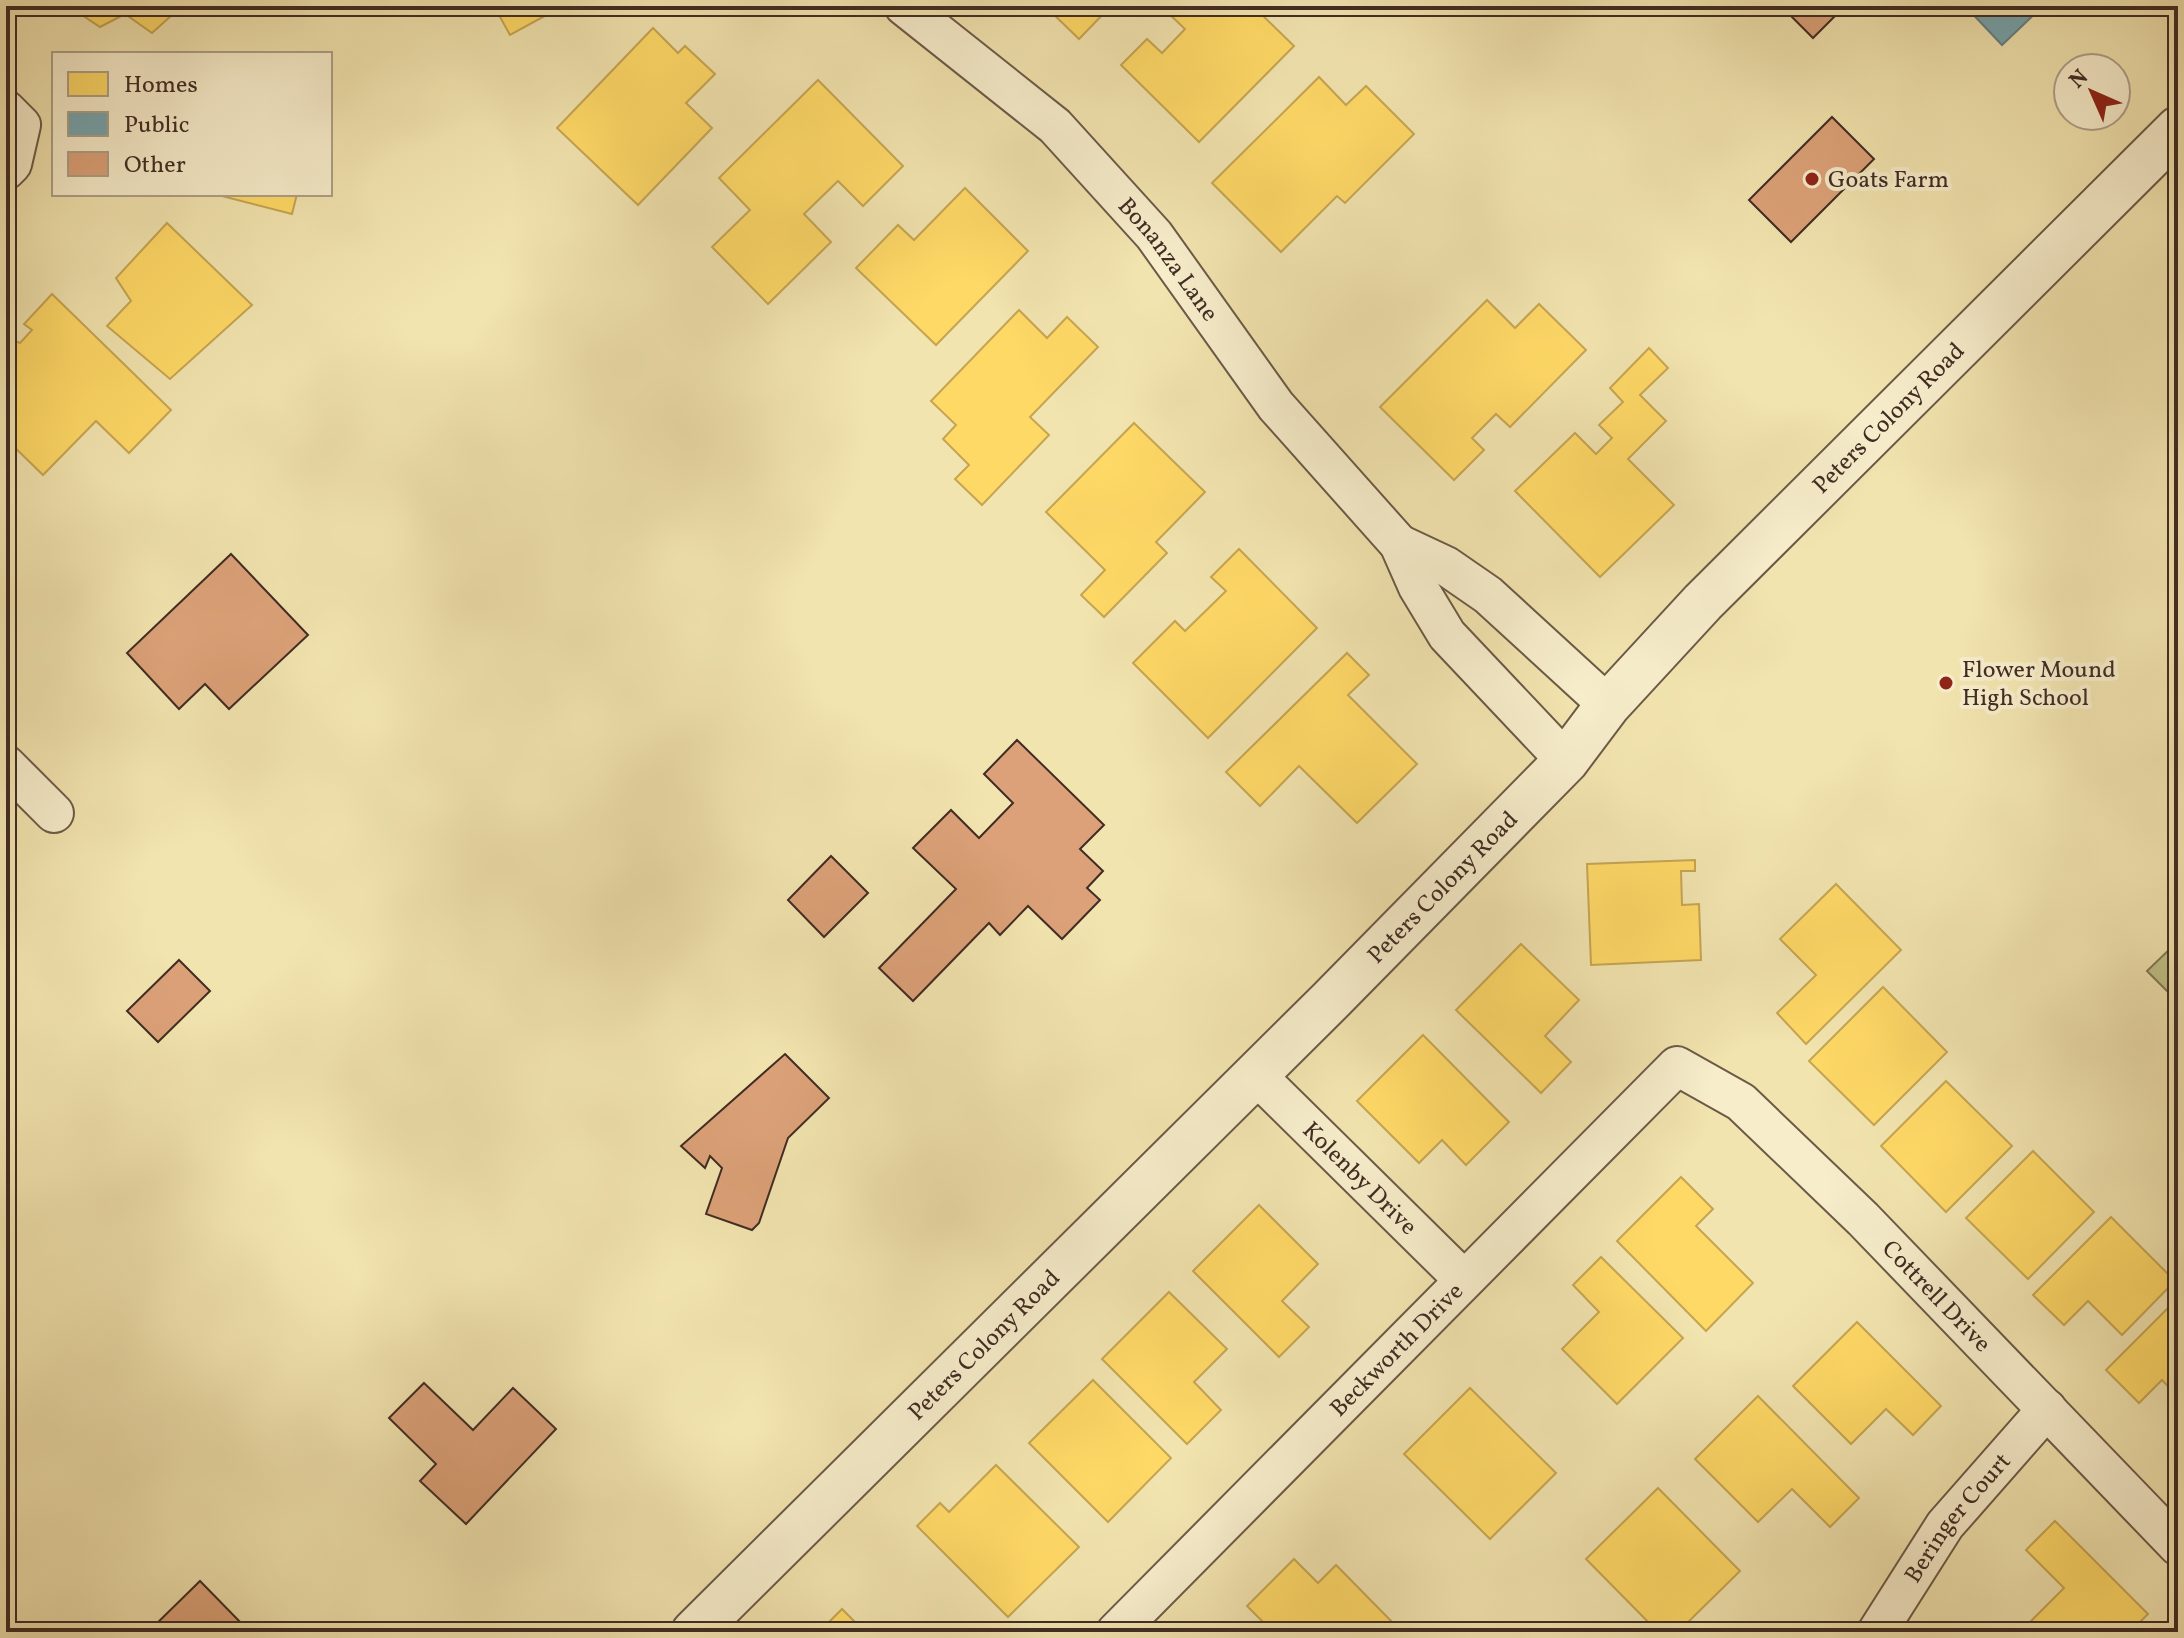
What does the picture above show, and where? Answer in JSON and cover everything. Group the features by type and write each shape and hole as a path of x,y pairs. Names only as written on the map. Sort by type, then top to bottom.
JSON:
{"street":[{"name":"Bonanza Lane","path":"904,6 1055,126 1154,235 1276,406 1399,544 1418,587 1447,635 1566,761"},
{"path":"6,110 21,125 12,164 6,170"},
{"name":"Peters Colony Road","path":"694,1632 1566,761 1608,705 1703,602 2178,129"},
{"name":"Bonanza Lane","path":"1399,544 1446,566 1488,595 1608,705"},
{"path":"6,765 54,813"},
{"name":"Beckworth Drive","path":"1116,1632 1677,1066"},
{"name":"Cottrell Drive","path":"1677,1066 1741,1102 1863,1219 2178,1546"},
{"name":"Kolenby Drive","path":"1255,1074 1464,1280"},
{"name":"Beringer Court","path":"1877,1632 1945,1525 2047,1409"}],"green space":[{"path":"2178,941 2178,1002 2147,971"}],"building: Homes":[{"path":"182,6 152,33 125,14 100,27 70,7"},
{"path":"494,6 563,6 510,35"},
{"path":"1045,6 1111,6 1079,39"},
{"path":"1170,6 1257,6 1255,8 1294,46 1199,142 1121,65 1147,39 1162,53 1185,29 1165,10"},
{"path":"653,28 678,53 685,46 715,74 686,103 712,128 638,205 557,128"},
{"path":"1319,77 1346,105 1366,86 1414,134 1345,203 1337,196 1281,252 1212,183"},
{"path":"818,80 903,166 863,206 838,181 804,214 831,242 768,304 712,247 750,210 719,178"},
{"path":"965,188 1028,251 936,345 856,268 898,225 914,240"},
{"path":"222,196 296,196 292,214"},
{"path":"167,223 252,305 170,379 107,326 131,301 116,278"},
{"path":"52,294 171,410 129,453 96,421 43,475 6,439 6,337 20,343 32,330 24,324"},
{"path":"1487,300 1515,328 1539,304 1586,350 1510,427 1496,414 1472,438 1484,450 1454,480 1380,407"},
{"path":"1019,310 1047,338 1067,317 1098,347 1030,417 1049,435 982,505 955,479 969,465 943,439 956,425 931,401"},
{"path":"1649,348 1668,368 1640,395 1666,421 1628,459 1674,505 1600,577 1515,491 1575,433 1596,454 1612,438 1599,425 1623,402 1610,388"},
{"path":"1134,423 1205,492 1156,542 1167,553 1104,617 1081,595 1105,570 1046,512"},
{"path":"1239,549 1317,628 1208,738 1133,663 1175,621 1185,631 1226,591 1211,577"},
{"path":"1347,653 1369,675 1348,695 1417,764 1357,823 1299,766 1260,806 1226,772"},
{"path":"1695,860 1695,871 1681,871 1682,905 1699,904 1701,960 1591,965 1587,864"},
{"path":"1836,884 1901,950 1806,1044 1777,1013 1816,975 1780,939"},
{"path":"1521,944 1579,1000 1545,1036 1571,1062 1541,1093 1456,1010"},
{"path":"1883,987 1947,1052 1874,1125 1809,1061"},
{"path":"1423,1035 1509,1122 1466,1165 1442,1140 1419,1163 1357,1101"},
{"path":"1946,1081 2012,1146 1946,1212 1881,1146"},
{"path":"2033,1151 2094,1212 2028,1279 1966,1218"},
{"path":"1681,1177 1713,1209 1696,1226 1753,1283 1706,1331 1617,1241"},
{"path":"1259,1205 1318,1264 1282,1301 1309,1327 1279,1357 1193,1271"},
{"path":"2111,1217 2175,1281 2122,1335 2088,1301 2064,1325 2033,1295"},
{"path":"1601,1257 1683,1338 1617,1404 1562,1349 1599,1312 1573,1285"},
{"path":"1169,1292 1227,1349 1194,1382 1221,1410 1187,1444 1102,1359"},
{"path":"2178,1298 2178,1397 2162,1380 2139,1403 2106,1370"},
{"path":"1857,1322 1941,1406 1913,1435 1886,1409 1851,1444 1793,1386"},
{"path":"1093,1380 1171,1458 1108,1522 1029,1443"},
{"path":"1470,1388 1556,1473 1490,1539 1404,1454"},
{"path":"1758,1396 1859,1498 1830,1527 1792,1489 1758,1522 1695,1459"},
{"path":"996,1465 1079,1547 1008,1617 917,1526 940,1503 949,1512"},
{"path":"1658,1488 1740,1571 1678,1632 1658,1632 1586,1559"},
{"path":"2055,1521 2148,1614 2130,1632 2036,1632 2028,1624 2064,1588 2026,1550"},
{"path":"1294,1559 1318,1583 1336,1565 1401,1631 1273,1632 1247,1606"},
{"path":"842,1609 865,1632 819,1632"}],"building: Public":[{"path":"1965,6 2043,6 2002,45"}],"building: Other":[{"path":"1781,6 1845,6 1813,38"},
{"name":"Goats Farm","path":"1832,117 1874,159 1791,242 1749,200"},
{"path":"231,554 308,635 229,709 205,684 179,709 127,653"},
{"path":"1017,740 1104,825 1080,849 1103,871 1087,888 1100,900 1062,939 1028,906 1000,935 989,923 913,1001 879,968 956,889 913,848 951,810 979,838 1013,803 984,774"},
{"path":"831,856 868,893 824,937 788,900"},
{"path":"179,960 210,991 158,1042 127,1011"},
{"path":"785,1054 829,1098 788,1138 759,1223 752,1230 706,1214 722,1168 710,1156 705,1168 681,1146"},
{"path":"424,1383 473,1430 513,1388 556,1429 466,1524 420,1481 436,1464 389,1418"},
{"path":"200,1581 244,1626 237,1632 148,1632"}],"place":[{"name":"Goats Farm","path":"1812,179"},
{"name":"Flower Mound High School","path":"1946,683"}]}
